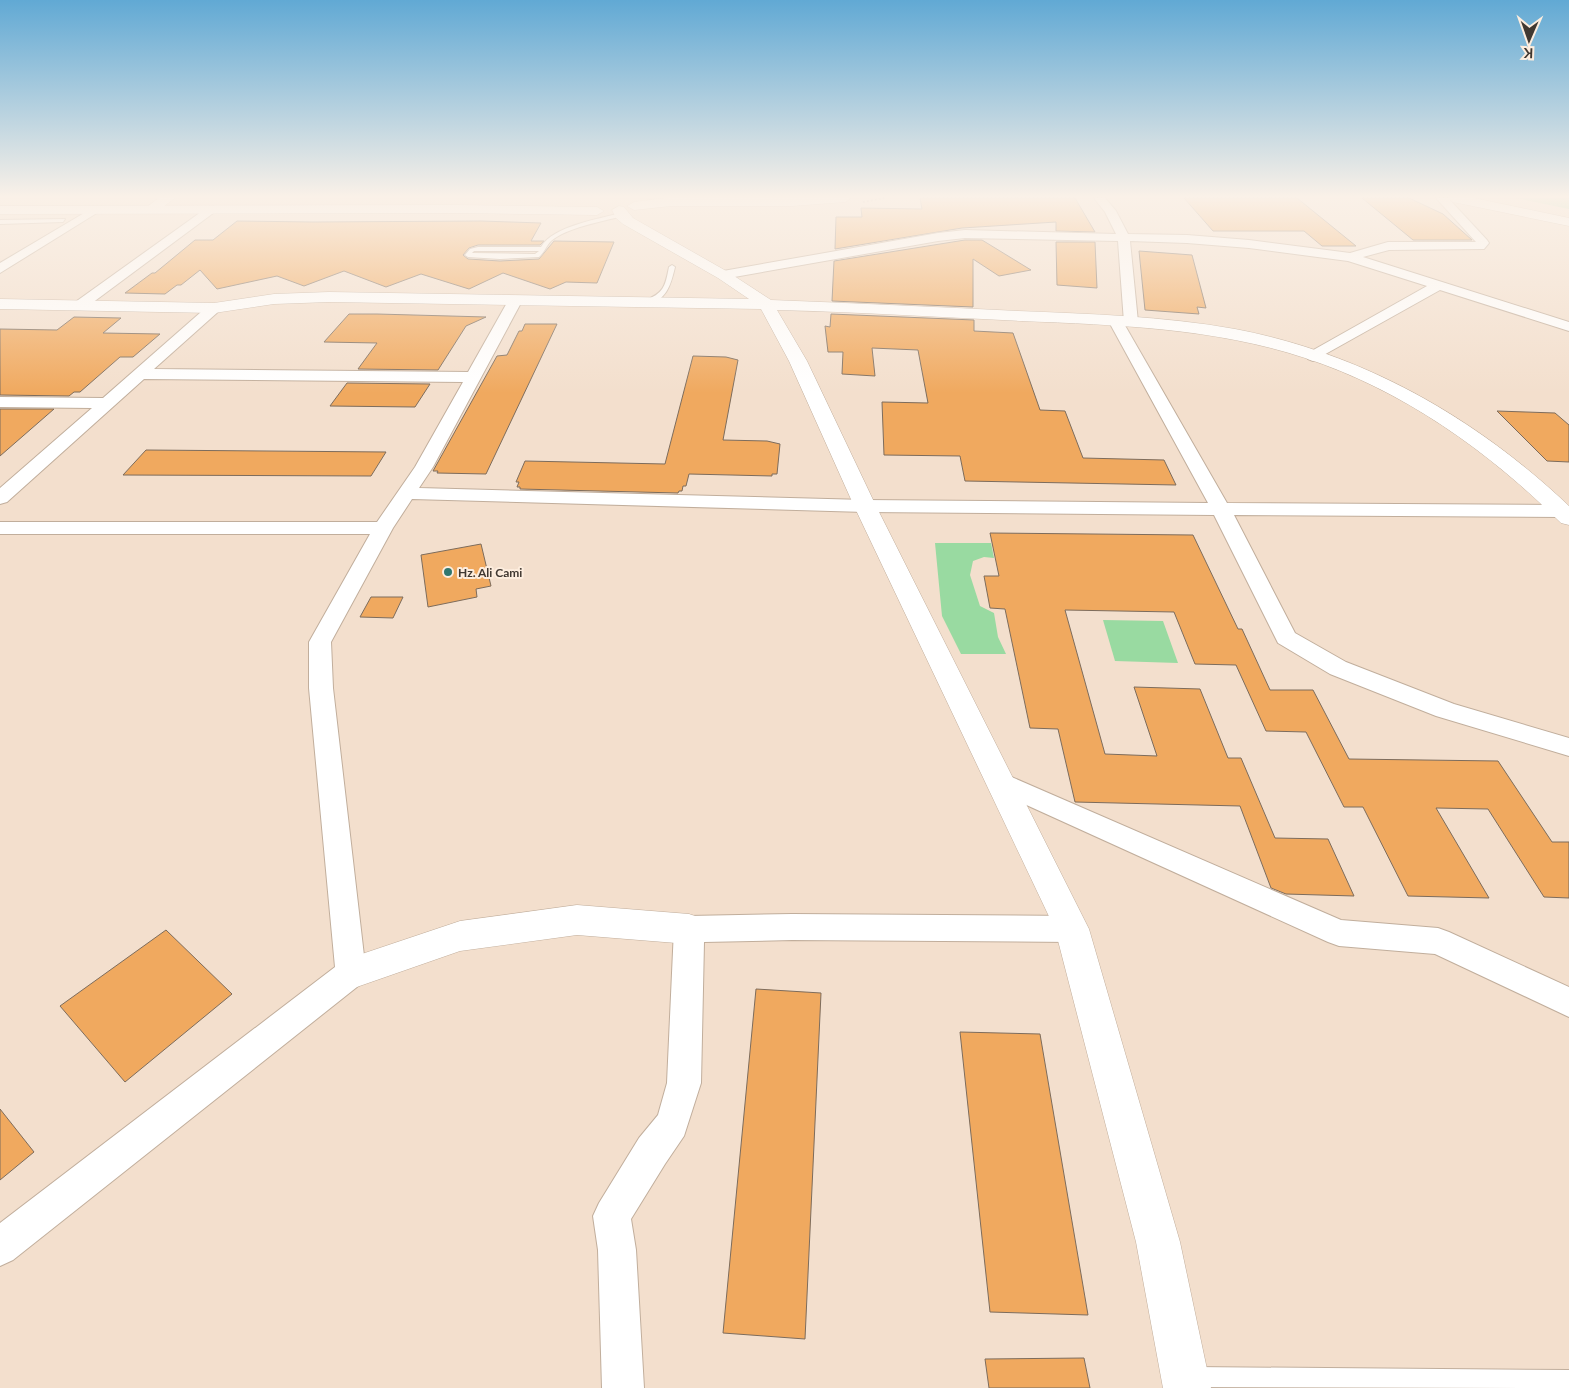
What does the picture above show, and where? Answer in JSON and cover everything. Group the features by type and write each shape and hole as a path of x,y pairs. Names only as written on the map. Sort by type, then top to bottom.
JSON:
{"street":[{"path":"80,306 139,263"},
{"path":"702,263 724,275 766,304 798,361 864,506 1072,929 1158,1242 1186,1382"},
{"path":"724,275 793,263"},
{"path":"1124,263 1124,322 1286,638 1338,668 1445,710 1569,747"},
{"path":"1368,263 1569,327"},
{"path":"1313,356 1439,285"},
{"path":"0,304 214,308 274,299 329,297 766,304 1124,322 1184,327 1234,334 1272,342 1355,371 1427,408 1504,459 1541,490 1565,514"},
{"path":"351,973 321,688 320,642 383,528 424,467 515,301"},
{"path":"0,498 214,308"},
{"path":"139,374 473,377"},
{"path":"0,402 106,403"},
{"path":"406,493 864,506 1565,514"},
{"path":"0,528 383,528"},
{"path":"1000,782 1339,933 1438,941 1569,1002"},
{"path":"0,1247 351,973 460,936 577,920 689,929 792,927 927,930 1072,929"},
{"path":"623,1388 617,1250 612,1216 652,1151 672,1124 684,1083 689,929"}],"lane":[{"path":"643,302 660,297 668,289 672,267"},
{"path":"1186,1382 1569,1380"}],"green space":[{"path":"935,543 991,543 994,558 984,557 973,561 970,575 980,606 994,613 998,637 1006,654 961,654 942,616"},
{"path":"1103,620 1163,621 1178,663 1115,661"}],"building":[{"path":"167,263 605,263 597,283 566,282 550,289 503,273 469,289 421,274 386,287 344,271 304,286 277,276 217,289 200,270 181,285 177,285 165,294 125,293 152,273 155,273"},
{"path":"834,263 973,263 973,307 832,301"},
{"path":"979,263 1019,263 1031,270 999,276"},
{"path":"1056,263 1096,263 1097,288 1057,285"},
{"path":"1140,263 1194,263 1206,308 1197,307 1199,314 1145,310"},
{"path":"349,314 486,317 466,326 438,370 358,369 377,343 324,342"},
{"path":"831,314 974,320 974,331 1013,333 1040,410 1065,411 1083,458 1164,460 1176,485 965,481 960,456 884,455 882,402 928,403 918,350 872,348 875,376 842,374 843,352 828,352 825,326 830,327"},
{"path":"74,317 121,318 103,333 160,334 133,357 120,357 80,392 74,392 69,396 0,395 0,329 57,330"},
{"path":"525,324 557,324 486,474 437,473 438,471 433,471 497,356 507,355 519,331 522,331"},
{"path":"693,356 726,357 738,360 723,440 767,441 780,444 777,474 772,474 772,476 689,474 686,486 683,486 682,491 678,493 520,489 520,487 517,487 519,482 516,482 525,461 665,464"},
{"path":"347,383 430,384 415,407 330,406"},
{"path":"0,409 54,409 0,456"},
{"path":"1497,411 1555,413 1569,425 1569,462 1547,461"},
{"path":"146,450 386,452 371,476 123,475"},
{"path":"990,533 1193,535 1238,629 1242,629 1270,690 1313,690 1349,759 1498,761 1552,842 1569,842 1569,898 1544,897 1488,809 1436,808 1489,898 1408,896 1363,807 1344,807 1306,732 1266,731 1236,665 1195,664 1174,612 1065,610 1105,754 1157,756 1134,687 1200,689 1228,758 1241,758 1275,838 1328,839 1354,896 1286,894 1271,888 1240,806 1075,802 1058,729 1030,728 1005,609 990,608 984,576 999,576"},
{"name":"Hz. Ali Cami","path":"481,544 491,586 476,589 477,597 428,607 421,555"},
{"path":"371,597 403,597 393,618 360,617"},
{"path":"166,930 232,994 125,1082 60,1006"},
{"path":"756,989 821,993 805,1339 723,1333"},
{"path":"960,1032 1040,1034 1088,1315 990,1312"},
{"path":"0,1109 34,1152 0,1180"},
{"path":"1084,1358 1090,1388 989,1388 985,1359"}],"place":[{"name":"Hz. Ali Cami","path":"448,572"}]}
